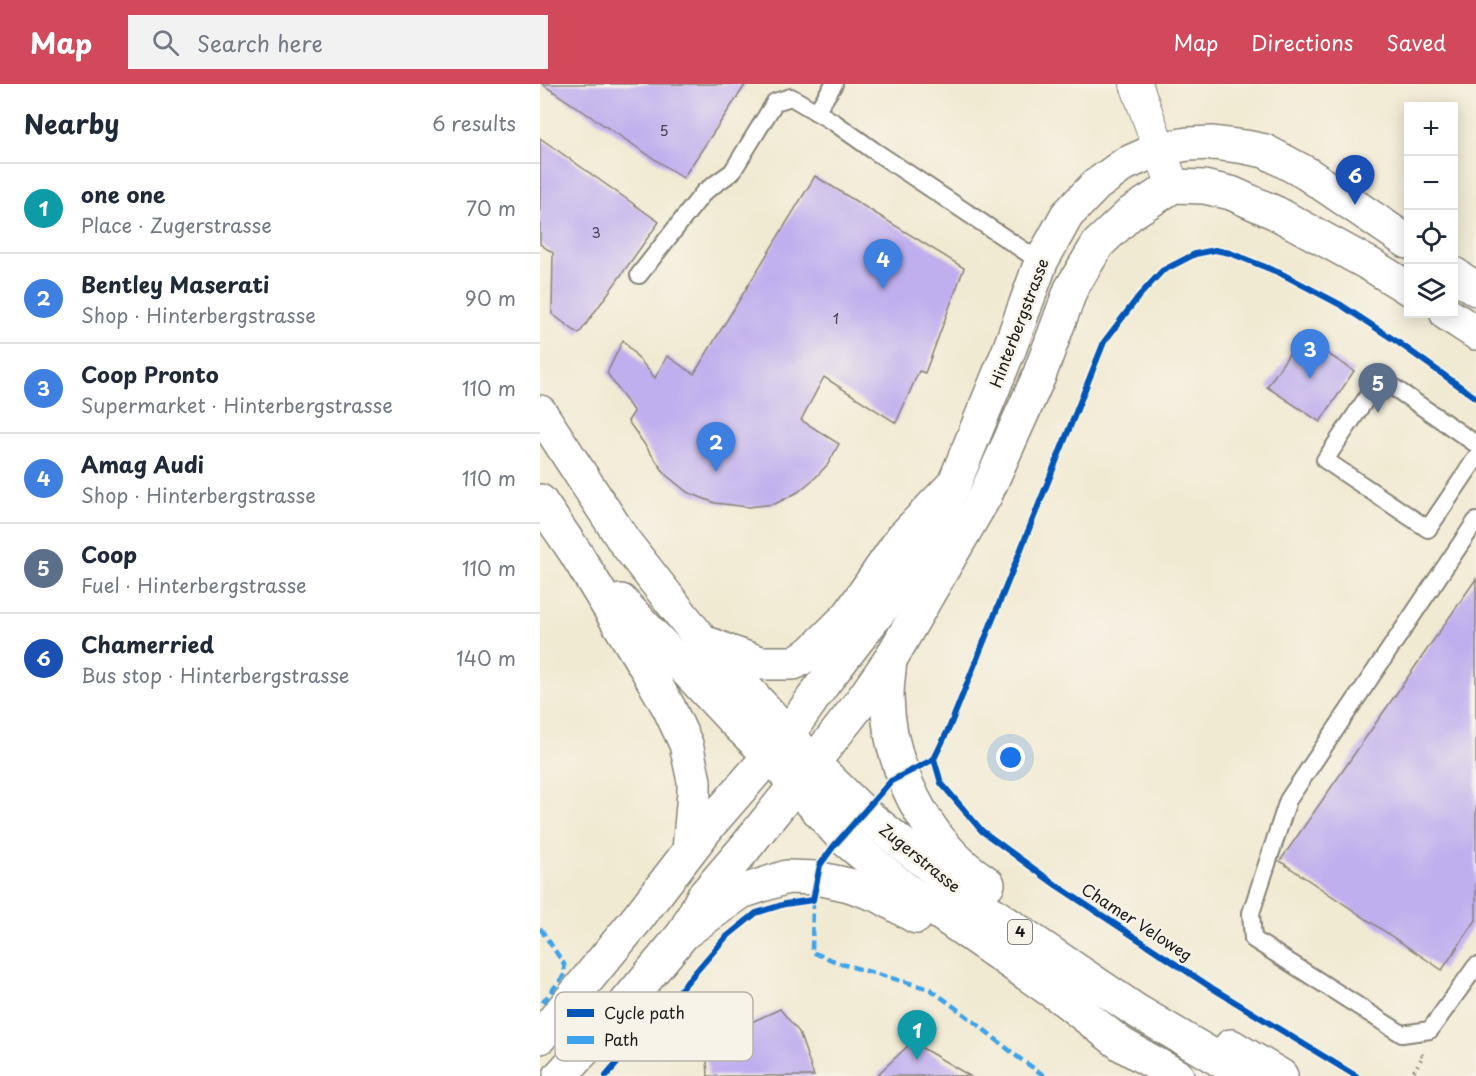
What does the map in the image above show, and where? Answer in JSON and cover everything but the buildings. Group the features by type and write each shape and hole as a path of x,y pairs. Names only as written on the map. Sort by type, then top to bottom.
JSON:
{"main road":[{"name":"Hinterbergstrasse","path":"779,745 899,586 954,484 1009,350 1041,262 1067,216 1096,185 1125,164 1159,149 1213,143 1264,151 1306,173 1404,239"},
{"path":"804,774 860,704 890,660 985,496 1039,376 1071,290 1098,244 1131,213 1173,186 1204,187 1231,193 1276,213 1404,286"},
{"path":"1458,277 1476,289"},
{"path":"1453,318 1476,333"},
{"path":"540,412 624,541 702,641 727,666 779,745"},
{"path":"702,641 761,663 794,663 812,652 849,615 902,538 954,484"},
{"path":"540,501 575,552 664,699 686,744 694,781 689,851"},
{"path":"575,552 725,711 779,745"},
{"path":"890,660 887,697 892,740 908,787 925,818 945,846 963,865 1073,946 1181,1016 1281,1076"},
{"path":"577,992 710,824 779,745"},
{"name":"4","path":"635,992 684,933 703,897 804,774 779,745"},
{"name":"Zugerstrasse","path":"804,774 842,837 905,889 1066,1001 1121,1044 1177,1076"},
{"name":"Zugerstrasse","path":"804,774 864,813 968,897 1135,1010 1247,1076"},
{"name":"4","path":"684,933 741,892 787,877 817,878 849,885 880,896 915,916 1042,1002 1121,1044"},
{"path":"540,1037 555,1019"},
{"name":"4","path":"560,1076 574,1061"}],"street":[{"path":"1136,84 1173,186"}],"lane":[{"path":"816,112 834,84"},
{"path":"639,275 704,192 732,172 775,102 791,97 835,123 1041,262"},
{"path":"1476,444 1380,378 1325,460 1428,529 1476,458"},
{"path":"1476,521 1288,800 1251,913 1253,939 1402,1034 1430,1030 1476,966"}],"marked path":[{"path":"813,900 812,952 842,964 930,989 1045,1076"},
{"path":"540,928 564,964 565,974 540,1006"}],"cycle path":[{"path":"678,992 725,938 756,913 785,904 813,900 820,865 833,847 891,781 934,759 950,726 1104,342 1139,296 1162,271 1195,254 1215,250 1230,253 1280,273 1341,305 1476,398"},
{"name":"Chamer Veloweg","path":"934,759 941,783 982,831 1056,885 1212,988 1356,1076"},
{"path":"606,1076 619,1061"}],"place":[{"name":"Chamerried","path":"1355,205"},
{"name":"Amag Audi","path":"883,289"},
{"name":"Coop Pronto","path":"1310,379"},
{"name":"Coop","path":"1378,413"},
{"name":"Bentley Maserati","path":"716,472"},
{"name":"one one","path":"917,1060"}]}
